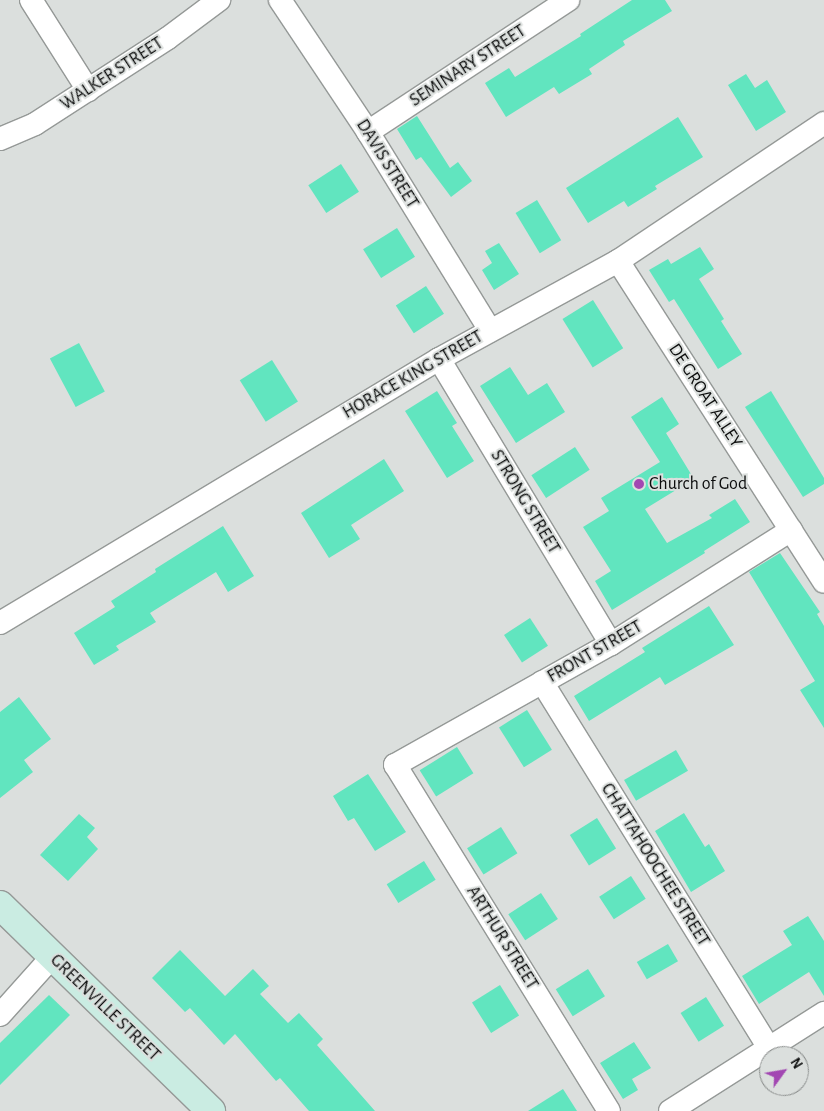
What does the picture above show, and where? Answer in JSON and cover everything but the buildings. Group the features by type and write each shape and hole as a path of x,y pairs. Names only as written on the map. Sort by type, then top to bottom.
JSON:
{"street":[{"path":"31,0 88,90"},
{"name":"WALKER STREET","path":"0,139 35,124 168,38 219,0"},
{"name":"DAVIS STREET","path":"280,0 368,132 490,330"},
{"name":"SEMINARY STREET","path":"368,132 568,0"},
{"name":"HORACE KING STREET","path":"0,624 438,359 618,261 824,123"},
{"name":"DE GROAT ALLEY","path":"618,261 824,582"},
{"name":"STRONG STREET","path":"438,359 611,644"},
{"name":"FRONT STREET","path":"395,765 611,644 791,530"},
{"name":"CHATTAHOOCHEE STREET","path":"542,682 768,1046"},
{"name":"ARTHUR STREET","path":"395,765 609,1111"},
{"name":"GREENVILLE STREET","path":"0,905 211,1111"},
{"path":"0,1015 52,957"},
{"path":"772,1046 824,1013"},
{"path":"670,1111 759,1054"}],"place":[{"name":"Church of God","path":"639,484"}]}
